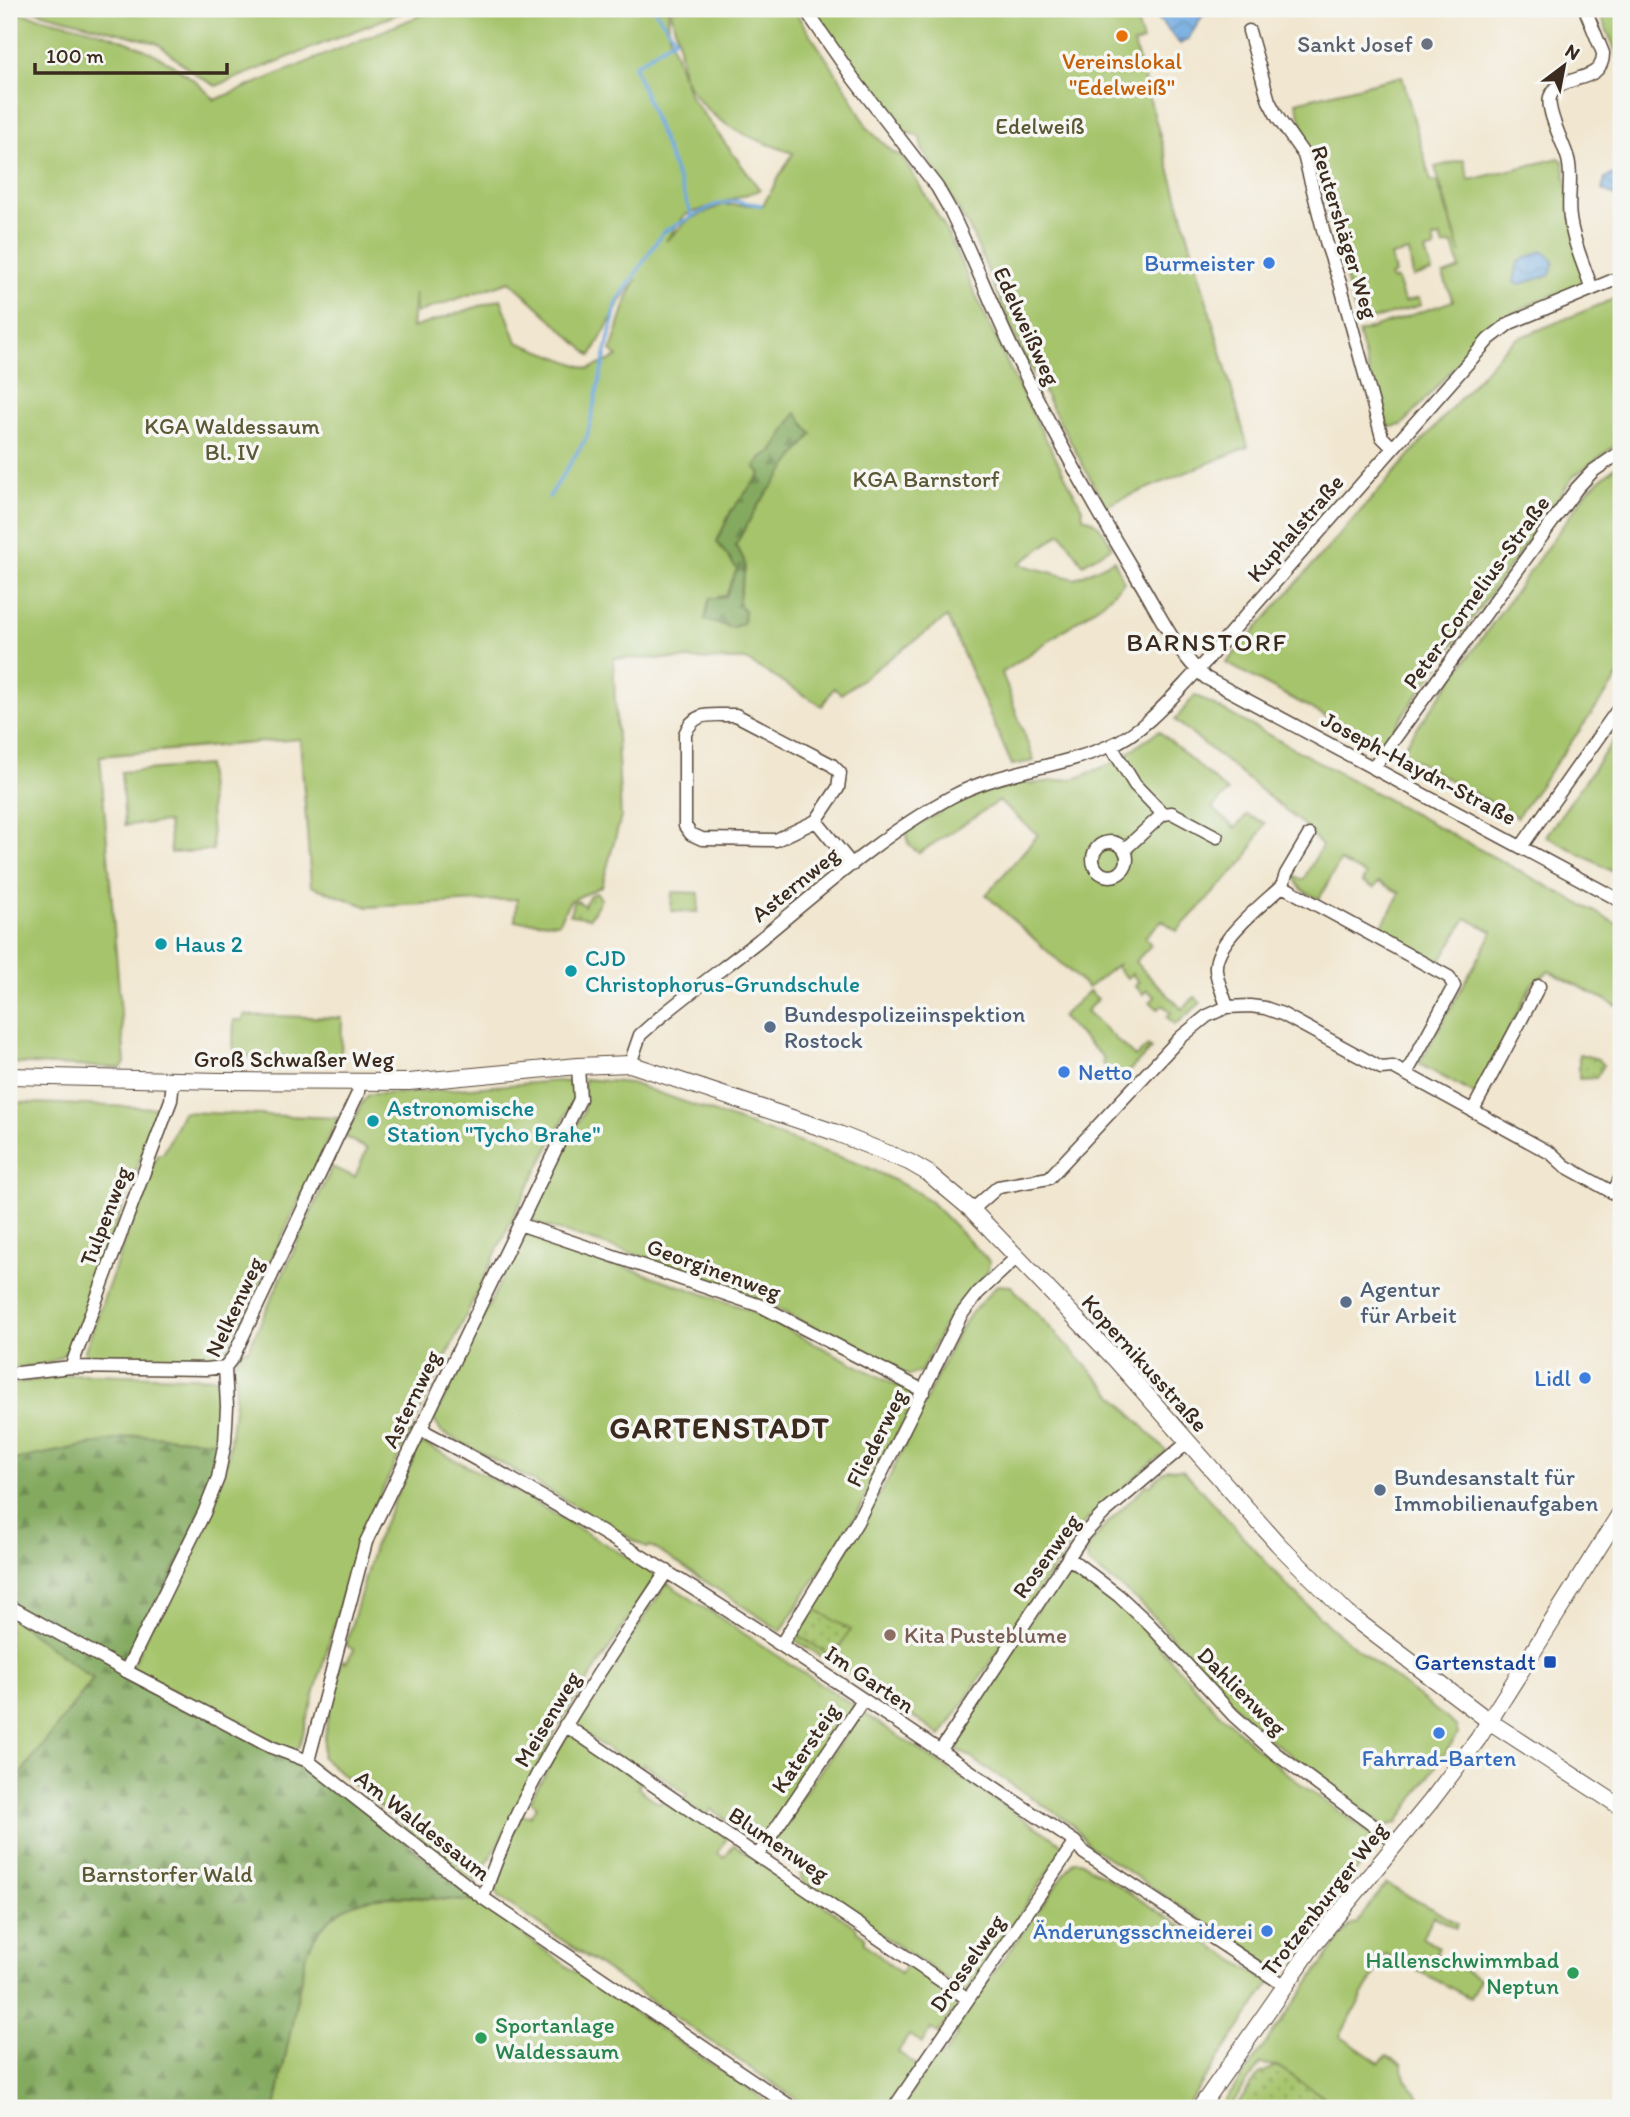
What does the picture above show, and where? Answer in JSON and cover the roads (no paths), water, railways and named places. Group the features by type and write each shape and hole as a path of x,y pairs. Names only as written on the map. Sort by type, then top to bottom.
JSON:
{"street":[{"name":"Edelweißweg","path":"805,9 853,78 937,187 1050,423 1097,510 1197,671"},
{"path":"1585,9 1603,53 1603,60 1600,67 1588,77 1566,83 1555,90 1549,104 1569,162 1570,219 1592,289"},
{"name":"Reutershäger Weg","path":"1250,31 1269,102 1304,155 1382,437 1393,448"},
{"name":"Kuphalstraße","path":"1016,772 1111,746 1135,730 1197,671 1499,331 1510,323 1621,278"},
{"name":"Peter-Cornelius-Straße","path":"1374,767 1577,488 1593,471 1621,452"},
{"name":"Joseph-Haydn-Straße","path":"1197,671 1621,901"},
{"path":"1521,847 1621,705"},
{"path":"736,715 832,765 840,773 838,788 816,821 776,840 702,839 691,834 685,827 685,734 690,723 700,716 736,715"},
{"path":"1111,746 1135,785 1163,814"},
{"name":"Asternweg","path":"630,1064 640,1035 852,865 925,812 979,783 1016,772"},
{"path":"1125,849 1163,814 1172,813 1217,837"},
{"path":"816,821 852,865"},
{"path":"1227,1007 1215,968 1219,954 1237,929 1282,886 1309,835"},
{"path":"1282,886 1450,977 1454,986 1406,1074"},
{"path":"1473,1110 1539,986"},
{"path":"972,1210 998,1187 1049,1178 1180,1038 1207,1016 1227,1007 1250,1006 1282,1014 1381,1068 1393,1068 1473,1110 1552,1154 1565,1166 1617,1195 1621,1177"},
{"name":"Kopernikusstraße","path":"578,1066 630,1064 834,1132 886,1152 928,1173 972,1210 1115,1359 1278,1544 1348,1614 1489,1721 1621,1807"},
{"name":"Asternweg","path":"308,1762 366,1542 580,1099 578,1066"},
{"name":"Groß Schwaßer Weg","path":"9,1076 359,1083 409,1082 578,1066"},
{"name":"Tulpenweg","path":"71,1367 171,1100 173,1080"},
{"name":"Nelkenweg","path":"126,1671 204,1513 218,1478 225,1442 225,1367 233,1357 345,1122 358,1093 359,1083"},
{"name":"Georginenweg","path":"519,1224 761,1306 924,1391"},
{"name":"Fliederweg","path":"781,1645 857,1522 961,1315 978,1293 1016,1258"},
{"path":"9,1374 71,1367 225,1367"},
{"name":"Im Garten","path":"420,1429 558,1505 667,1571 1075,1842 1084,1853 1284,1984"},
{"name":"Rosenweg","path":"940,1751 1084,1534 1104,1513 1187,1443"},
{"name":"Trotzenburger Weg","path":"1200,2108 1284,1984 1397,1843 1489,1721 1621,1512"},
{"name":"Dahlienweg","path":"1068,1557 1119,1596 1149,1624 1233,1715 1275,1753 1397,1843"},
{"name":"Meisenweg","path":"483,1898 493,1867 519,1810 565,1725 667,1571"},
{"name":"Am Waldessaum","path":"9,1606 126,1671 271,1746 308,1762 483,1898 793,2108"},
{"name":"Katersteig","path":"758,1855 863,1700"},
{"name":"Blumenweg","path":"565,1725 968,1999"},
{"name":"Drosselweg","path":"894,2108 1075,1842"}],"water":[{"path":"1144,9 1207,9 1188,39 1180,44 1157,17"},
{"path":"1621,171 1621,195 1617,197 1602,190 1605,178"},
{"path":"1541,251 1554,261 1550,275 1521,284 1514,282 1518,262"}],"waterway":[{"path":"654,9 675,38 634,66 692,216"},
{"path":"549,497 587,437 617,302 663,232 715,205 735,201 761,205"}],"place":[{"name":"Vereinslokal \"Edelweiß\"","path":"1122,36"},
{"name":"Sankt Josef","path":"1427,44"},
{"name":"Burmeister","path":"1269,263"},
{"name":"Haus 2","path":"161,944"},
{"name":"CJD Christophorus-Grundschule","path":"571,971"},
{"name":"Bundespolizeiinspektion Rostock","path":"770,1027"},
{"name":"Netto","path":"1064,1072"},
{"name":"Astronomische Station \"Tycho Brahe\"","path":"373,1121"},
{"name":"Agentur für Arbeit","path":"1346,1302"},
{"name":"Lidl","path":"1585,1378"},
{"name":"Bundesanstalt für Immobilienaufgaben","path":"1380,1490"},
{"name":"Kita Pusteblume","path":"890,1635"},
{"name":"Gartenstadt","path":"1550,1662"},
{"name":"Fahrrad-Barten","path":"1439,1733"},
{"name":"Änderungsschneiderei","path":"1267,1931"},
{"name":"Hallenschwimmbad Neptun","path":"1573,1973"},
{"name":"Sportanlage Waldessaum","path":"481,2038"}],"district":[{"name":"BARNSTORF","path":"1207,642"},
{"name":"GARTENSTADT","path":"720,1428"}],"park label":[{"name":"Edelweiß","path":"1040,126"},
{"name":"KGA Waldessaum Bl. IV","path":"232,439"},
{"name":"KGA Barnstorf","path":"926,479"},
{"name":"Barnstorfer Wald","path":"167,1874"}]}
